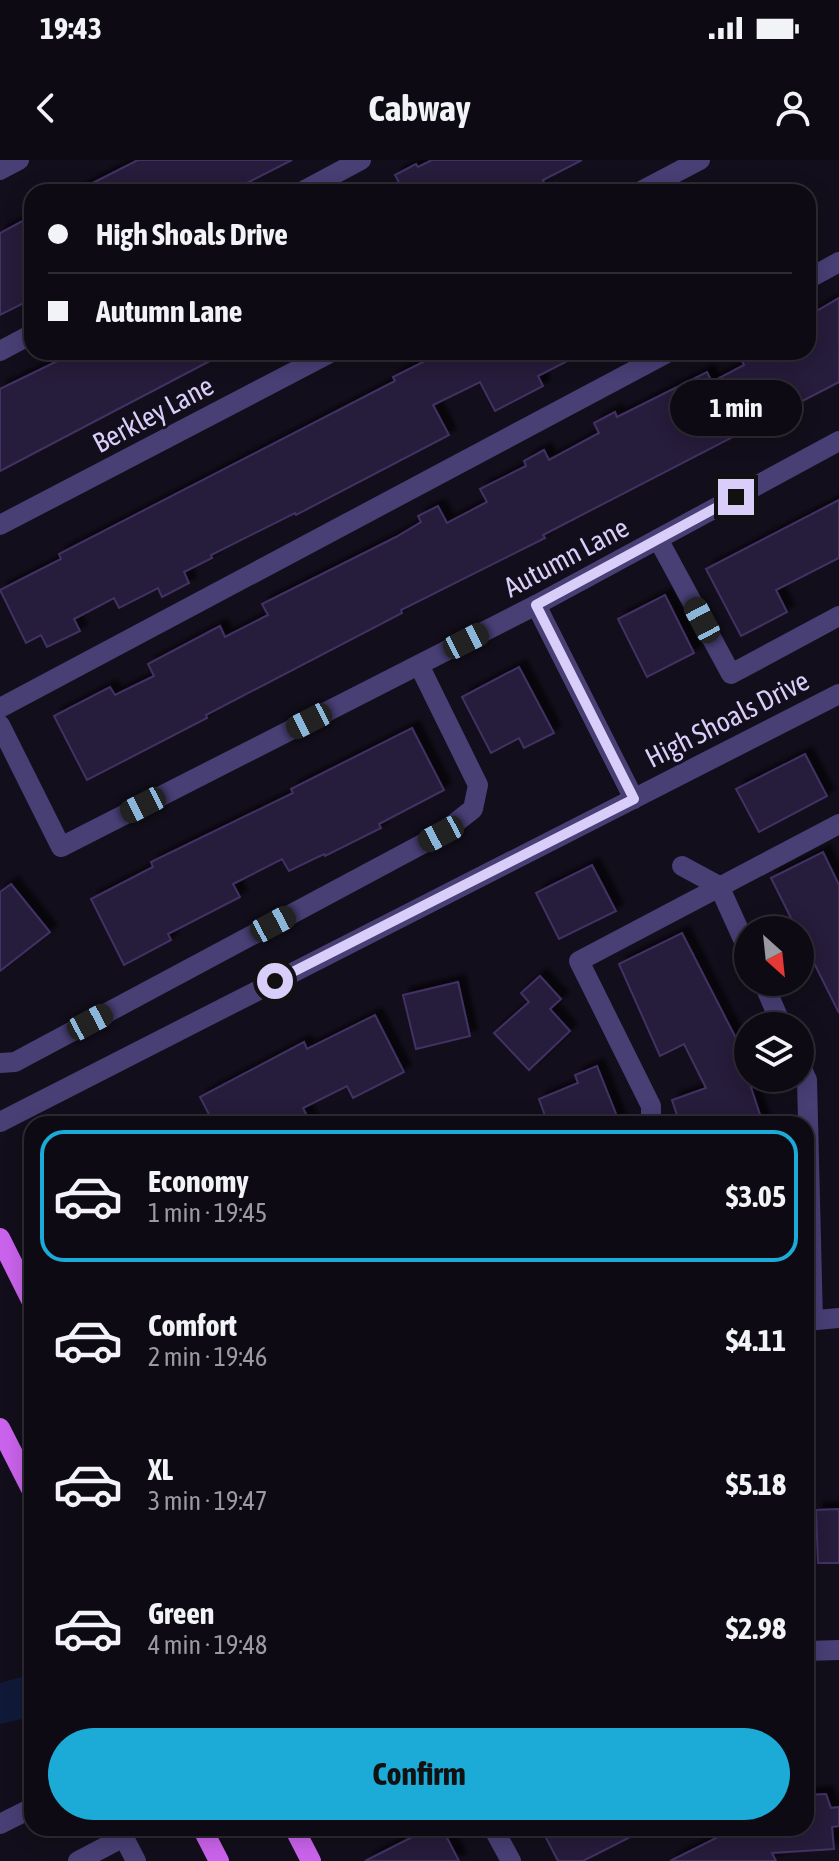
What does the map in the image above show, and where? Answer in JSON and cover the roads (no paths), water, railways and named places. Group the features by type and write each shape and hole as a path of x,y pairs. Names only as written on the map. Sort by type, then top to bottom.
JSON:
{"main road":[{"path":"0,1238 24,1286"},
{"path":"0,1428 24,1475"},
{"path":"206,1836 219,1861"},
{"path":"298,1836 311,1861"}],"street":[{"path":"0,170 19,160"},
{"path":"316,184 361,160"},
{"path":"654,184 700,160"},
{"path":"816,275 839,262"},
{"path":"0,351 24,338"},
{"name":"Berkley Lane","path":"0,525 317,360"},
{"path":"0,708 654,360"},
{"name":"Autumn Lane","path":"0,725 61,847 536,605 839,441"},
{"path":"658,539 731,674 839,616"},
{"path":"536,605 634,799"},
{"path":"0,1063 15,1062 441,834 473,809 478,785 419,665"},
{"name":"High Shoals Drive","path":"0,1122 839,694"},
{"path":"651,1116 651,1106 579,961 839,824"},
{"path":"682,866 719,886 734,919"},
{"path":"807,1092 807,1116"},
{"path":"814,1320 839,1318"},
{"path":"814,1651 839,1650"},
{"path":"0,1824 24,1812"},
{"path":"78,1861 117,1836"},
{"path":"124,1836 136,1861"},
{"path":"497,1836 511,1861"}],"water":[{"path":"24,1676 24,1719 0,1724 0,1683"}]}
